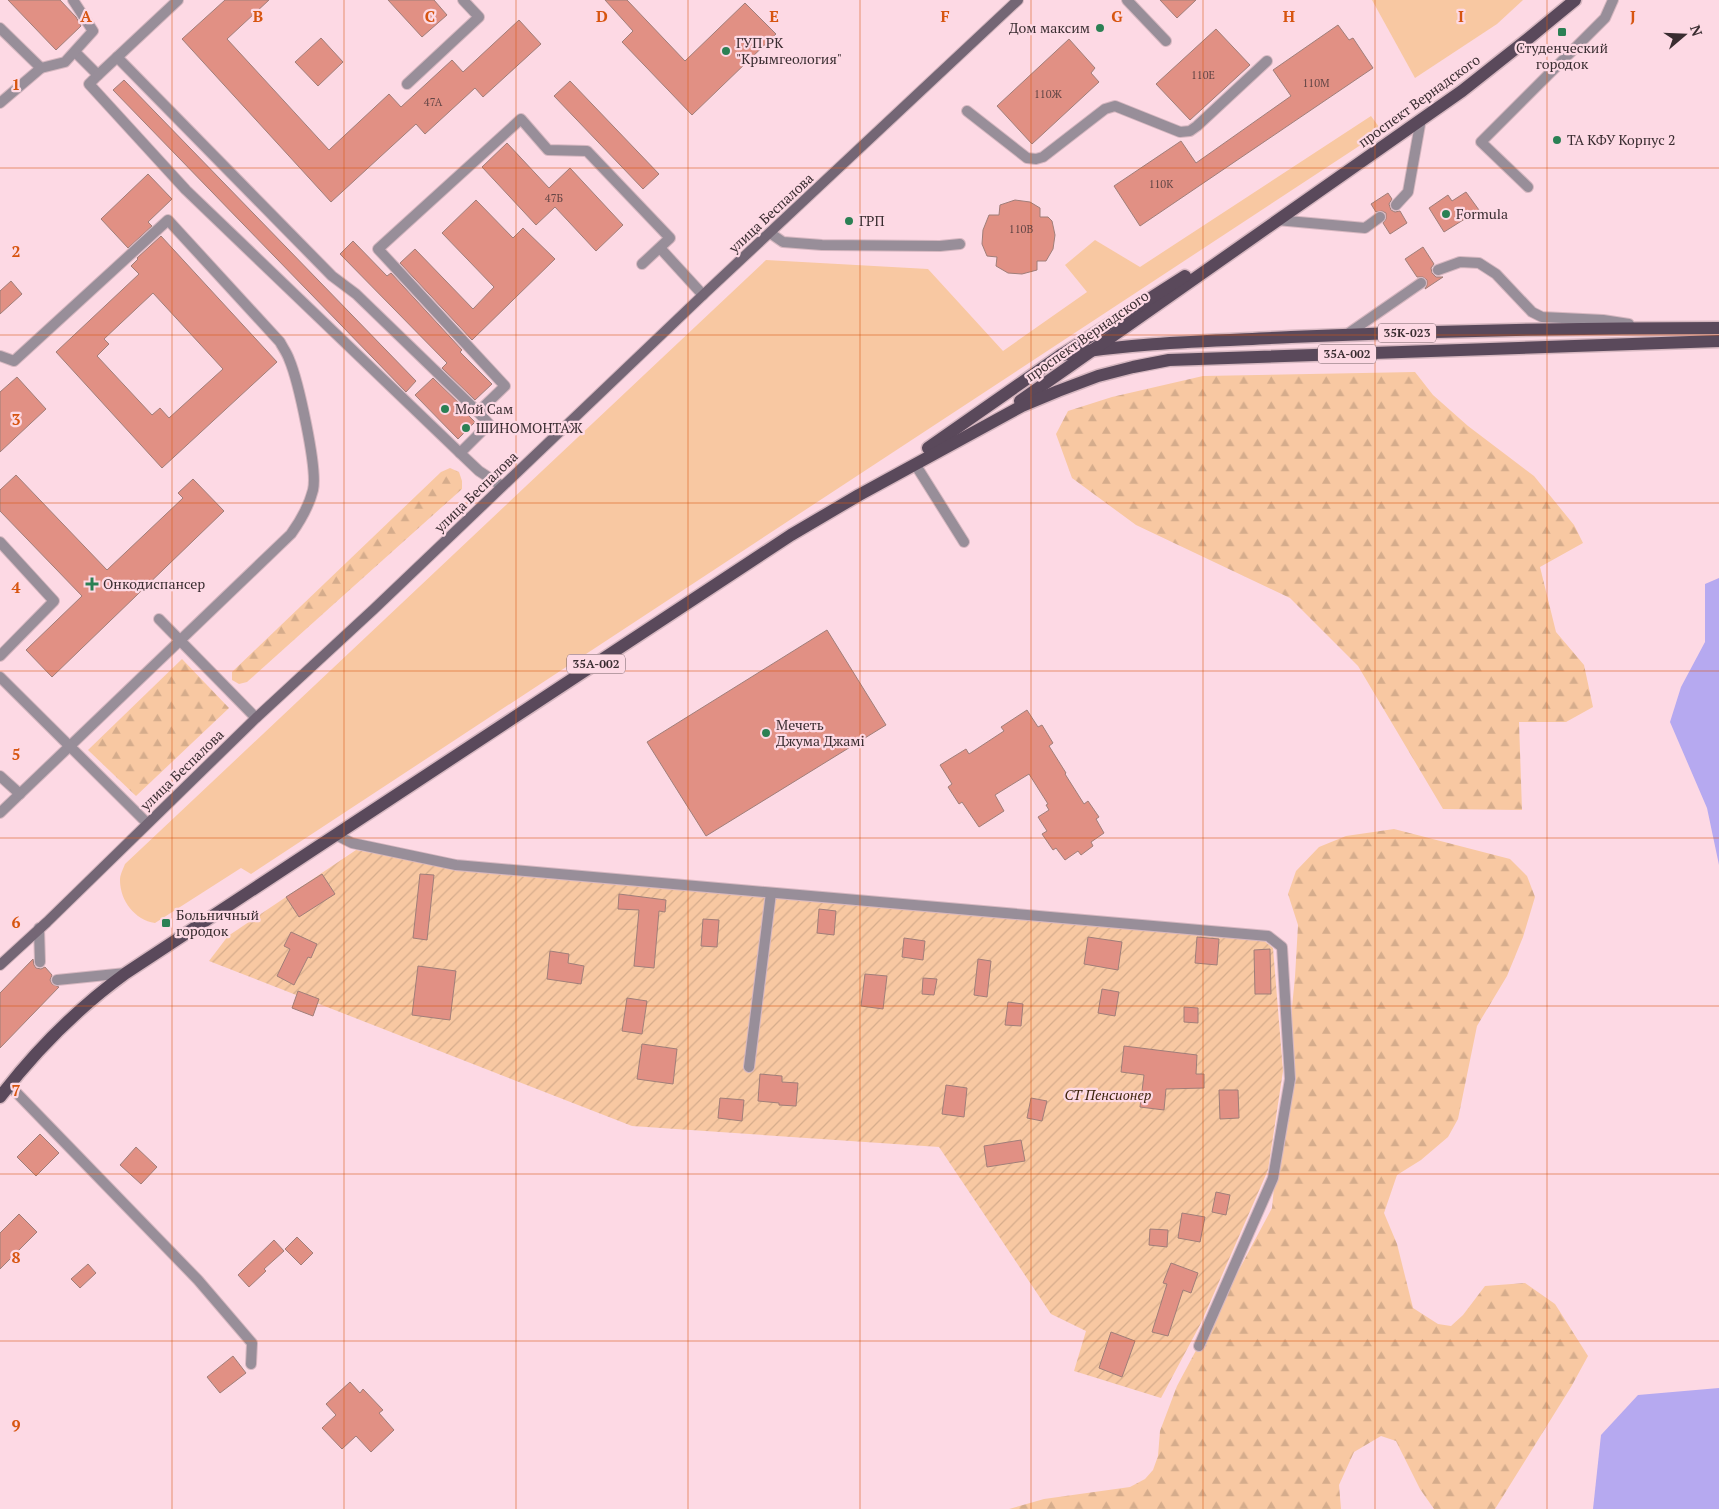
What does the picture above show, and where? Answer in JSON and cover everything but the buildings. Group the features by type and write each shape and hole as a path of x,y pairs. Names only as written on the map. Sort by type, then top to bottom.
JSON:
{"main road":[{"name":"улица Беспалова","path":"0,965 256,718 374,609 703,295 1018,0"},
{"name":"проспект Вернадского","path":"987,424 1462,90 1575,0"},
{"name":"проспект Вернадского","path":"1061,355 1130,310 1277,220"},
{"name":"35К-023","path":"1061,355 1095,349 1156,343 1346,335 1719,328"},
{"name":"35А-002","path":"0,1097 48,1041 82,1007 126,972 791,535 859,495 1022,406 1082,382 1134,367 1169,360 1719,341"},
{"name":"35А-002","path":"859,495 1061,355"}],"lane":[{"path":"0,103 40,68 65,62 93,31 73,0"},
{"path":"178,0 89,84 186,190 479,471 502,486"},
{"path":"407,84 479,18 463,0"},
{"path":"1127,0 1166,41"},
{"path":"1528,187 1481,142 1605,18 1613,0"},
{"path":"0,28 40,68"},
{"path":"75,52 98,75"},
{"path":"117,57 332,276 356,294 489,424 460,453"},
{"path":"967,111 1027,158 1036,159 1043,157 1105,109 1115,106 1180,132 1190,131 1198,126 1267,61"},
{"path":"478,412 505,386 378,249 521,119 548,150 587,151 670,238 642,264"},
{"path":"1396,206 1408,192 1420,119"},
{"path":"1277,220 1365,228 1380,217"},
{"path":"0,356 14,361 168,220 280,342 289,359 296,382 313,463 314,488 304,516 292,534 0,813"},
{"path":"770,233 783,242 822,245 940,246 960,244"},
{"path":"660,248 703,295"},
{"path":"1438,270 1460,262 1480,264 1496,274 1532,312 1542,317 1603,320 1654,328"},
{"path":"1346,335 1421,283"},
{"path":"915,464 964,542"},
{"path":"0,542 54,600 0,656"},
{"path":"158,619 256,718"},
{"path":"0,677 147,823"},
{"path":"0,776 20,794"},
{"path":"336,835 352,843 456,865 1268,936 1282,948 1290,1079 1273,1178 1199,1346"},
{"path":"749,1067 771,893"},
{"path":"39,928 40,962"},
{"path":"57,980 126,972"},
{"path":"9,1085 198,1280 252,1343 251,1364"}],"green space":[{"path":"1372,0 1523,0 1497,24 1415,78"},
{"path":"1371,116 1382,131 251,874 241,868 155,923 135,914 126,902 120,880 125,864 766,260 928,269 1003,351 1087,292 1065,265 1095,240 1140,267"},
{"path":"1415,372 1433,395 1468,426 1534,476 1574,525 1583,543 1540,567 1556,632 1584,665 1593,707 1566,722 1519,722 1522,810 1443,809 1358,666 1290,598 1136,525 1072,478 1056,434 1068,411 1112,397 1203,376"},
{"path":"450,468 459,472 462,489 247,682 239,684 232,680 232,672 441,472"},
{"path":"182,659 229,708 136,796 88,750"},
{"path":"1394,829 1510,859 1527,876 1535,897 1523,937 1507,976 1477,1026 1458,1119 1448,1137 1421,1160 1397,1175 1384,1213 1397,1244 1413,1308 1438,1324 1451,1326 1463,1315 1485,1286 1525,1283 1555,1304 1588,1356 1571,1387 1495,1509 1434,1509 1420,1489 1396,1441 1381,1436 1354,1452 1339,1485 1341,1509 1009,1509 1044,1499 1130,1487 1145,1479 1153,1470 1158,1456 1160,1431 1177,1386 1272,1208 1295,977 1298,925 1288,894 1296,871 1319,847 1346,836"},
{"name":"СТ Пенсионер","path":"356,850 454,867 1262,939 1273,948 1283,1071 1268,1170 1201,1323 1161,1398 1074,1371 1086,1331 1051,1314 939,1147 632,1126 209,961 228,936"}],"shaded area":[{"path":"1719,578 1719,865 1707,808 1670,722 1681,687 1705,642 1705,584"},
{"path":"1719,1388 1719,1509 1593,1509 1601,1435 1638,1395"}],"place":[{"name":"Дом максим","path":"1100,28"},
{"name":"Студенческий городок","path":"1562,32"},
{"name":"ГУП РК \"Крымгеология\"","path":"726,51"},
{"name":"ТА КФУ Корпус 2","path":"1557,140"},
{"name":"Formula","path":"1446,214"},
{"name":"ГРП","path":"849,221"},
{"name":"Мой Сам","path":"445,409"},
{"name":"ШИНОМОНТАЖ","path":"466,428"},
{"name":"Онкодиспансер","path":"92,584"},
{"name":"Мечеть Джума Джамі","path":"766,733"},
{"name":"Больничный городок","path":"166,923"}]}
